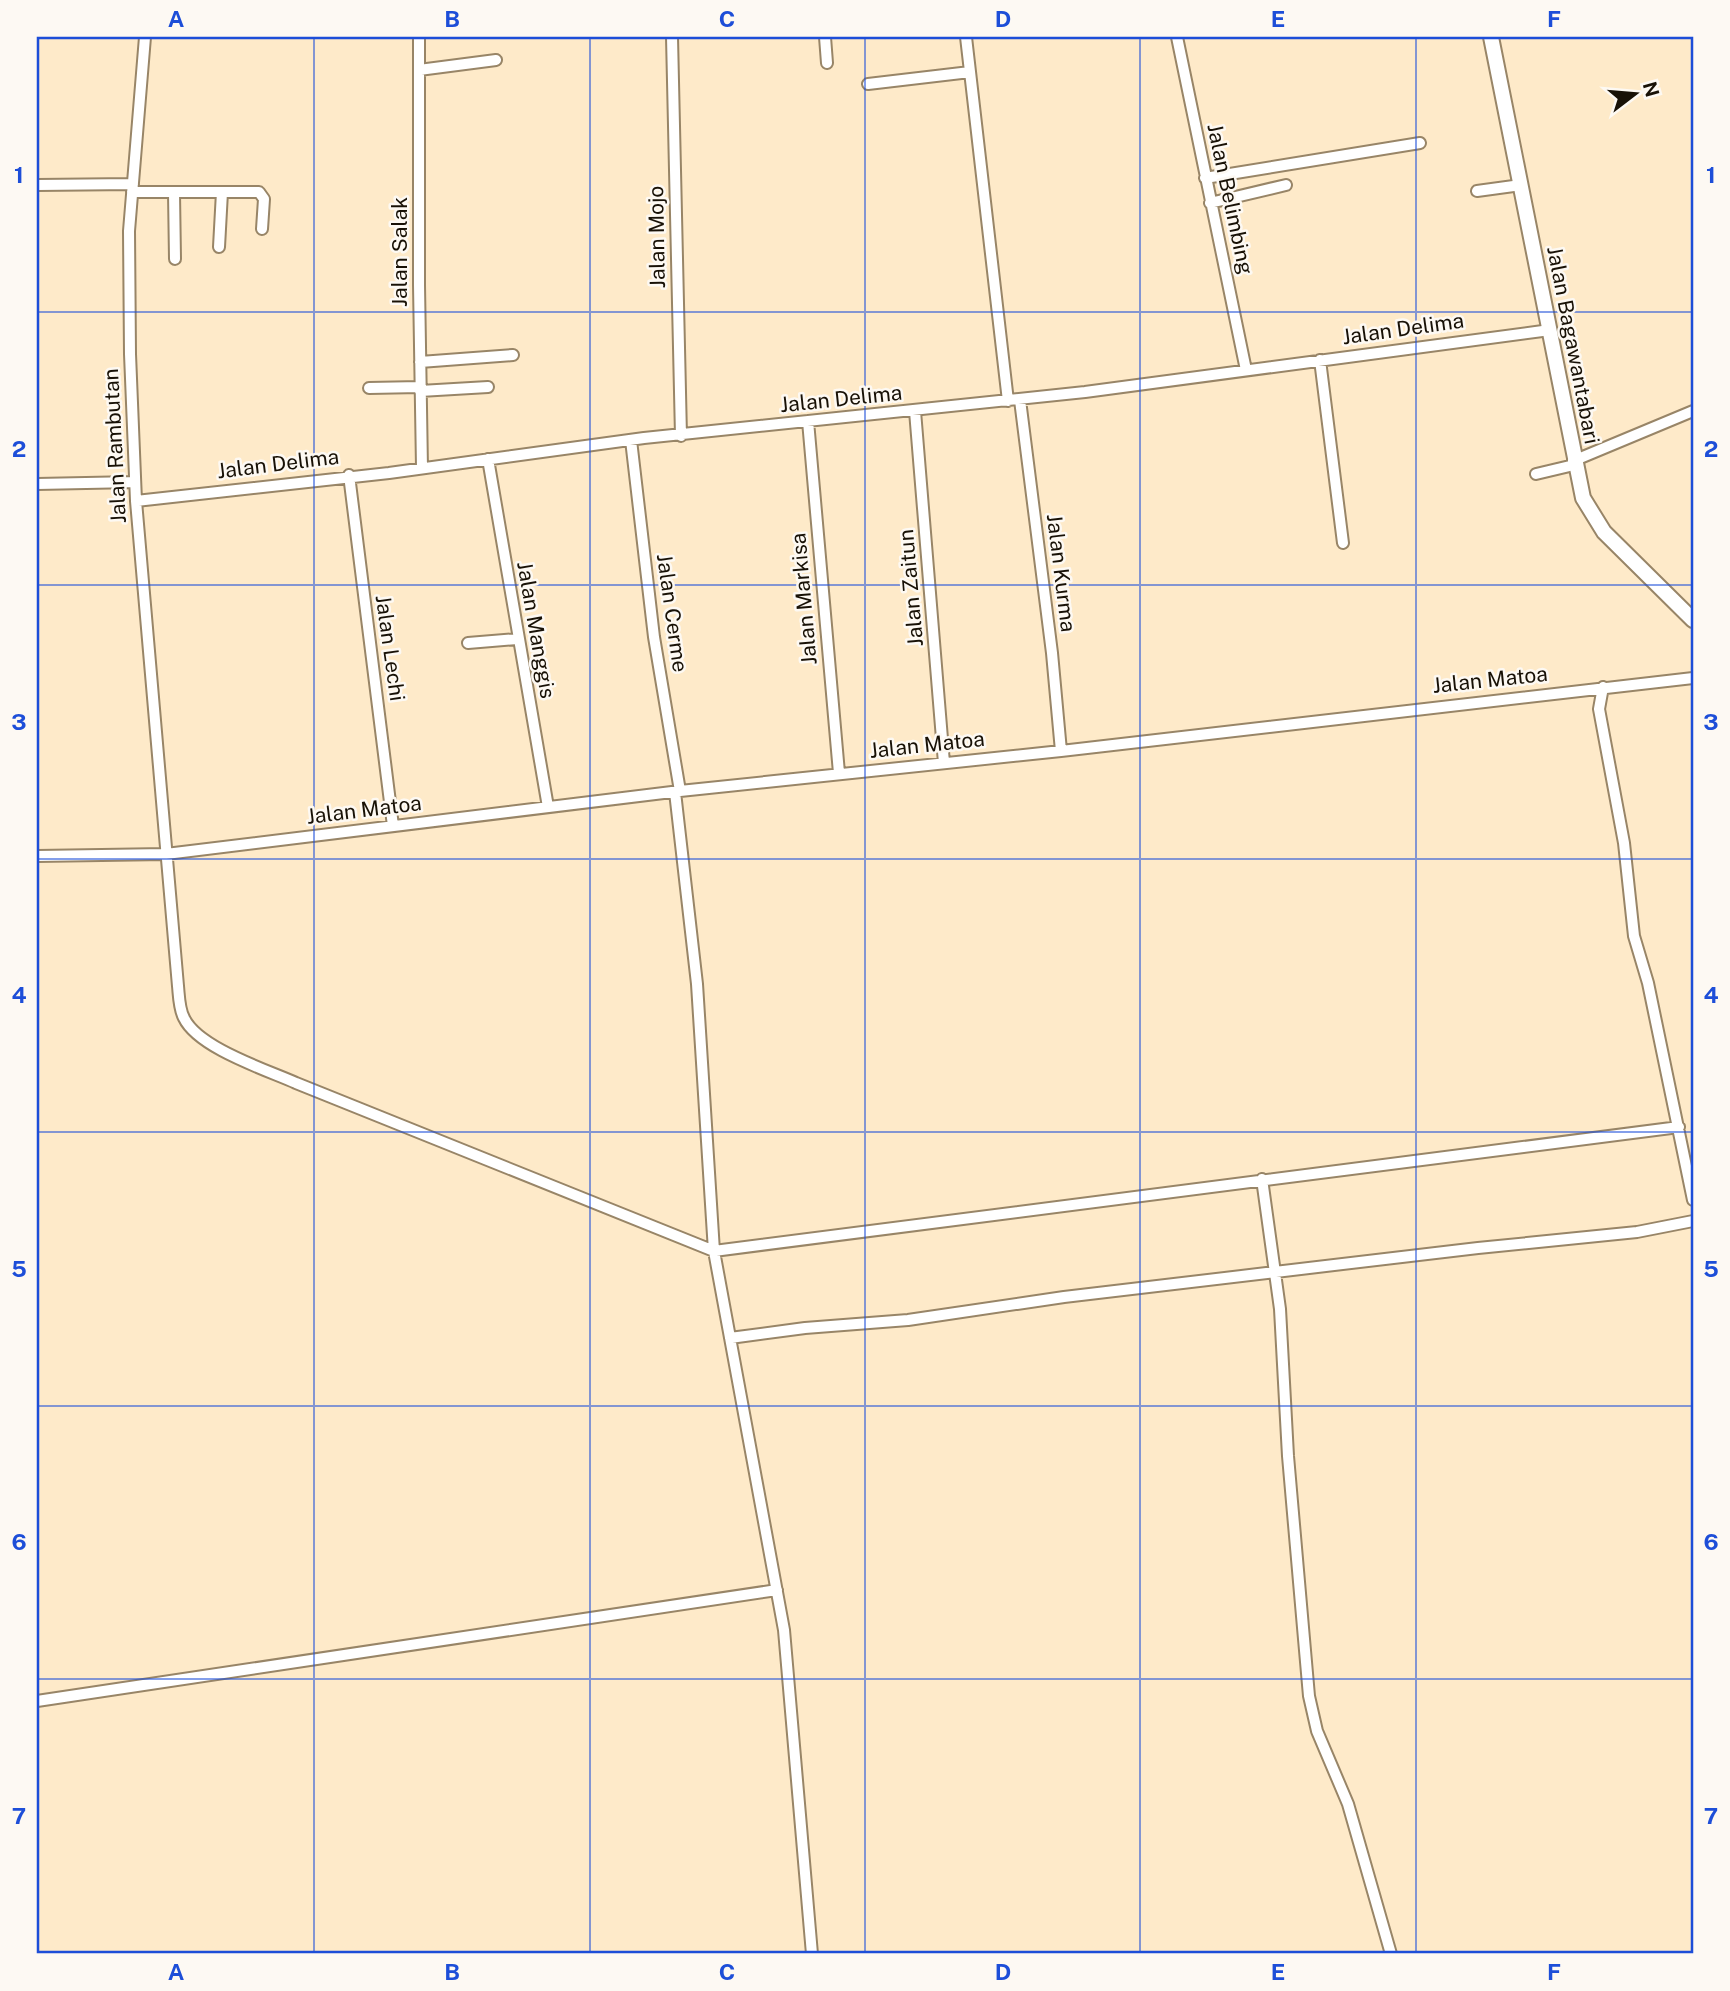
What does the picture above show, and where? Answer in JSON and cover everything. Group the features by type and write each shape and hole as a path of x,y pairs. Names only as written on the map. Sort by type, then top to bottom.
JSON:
{"street":[{"name":"Jalan Rambutan","path":"145,37 132,188 128,273 135,482 166,853 182,1013 186,1023 229,1054 296,1083 714,1251"},
{"name":"Jalan Salak","path":"419,37 422,468"},
{"name":"Jalan Mojo","path":"672,37 681,436"},
{"path":"825,37 827,63"},
{"path":"966,37 1008,401"},
{"name":"Jalan Belimbing","path":"1177,37 1246,370"},
{"name":"Jalan Bagawantabari","path":"1491,37 1583,498 1593,518 1693,620"},
{"path":"419,70 496,60"},
{"path":"868,84 970,72"},
{"path":"1205,178 1420,143"},
{"path":"37,185 262,195 262,229"},
{"path":"1210,203 1286,185"},
{"path":"1477,191 1521,185"},
{"path":"219,247 222,192"},
{"path":"174,193 175,259"},
{"name":"Jalan Delima","path":"136,501 422,468 631,440 1020,400 1550,330"},
{"path":"420,362 513,355"},
{"path":"1320,360 1343,543"},
{"path":"369,388 488,387"},
{"name":"Jalan Kurma","path":"1020,400 1061,751"},
{"name":"Jalan Zaitun","path":"915,411 944,763"},
{"path":"1536,474 1574,463 1693,411"},
{"name":"Jalan Markisa","path":"808,421 839,773"},
{"name":"Jalan Cerme","path":"631,440 654,637 677,791 697,984 714,1251 785,1643 812,1954"},
{"name":"Jalan Manggis","path":"488,459 548,807"},
{"name":"Jalan Lechi","path":"349,475 393,826"},
{"path":"37,484 135,482"},
{"path":"468,643 517,639"},
{"name":"Jalan Matoa","path":"37,856 166,853 677,791 1061,751 1693,678"},
{"path":"1603,687 1600,709 1624,843 1634,936 1648,983 1693,1200"},
{"path":"714,1251 1679,1127"},
{"path":"1262,1179 1276,1272 1309,1696 1317,1731 1348,1804 1391,1954"},
{"path":"730,1338 805,1328 908,1320 1276,1272 1637,1232 1693,1221"},
{"path":"37,1701 777,1590"}]}
